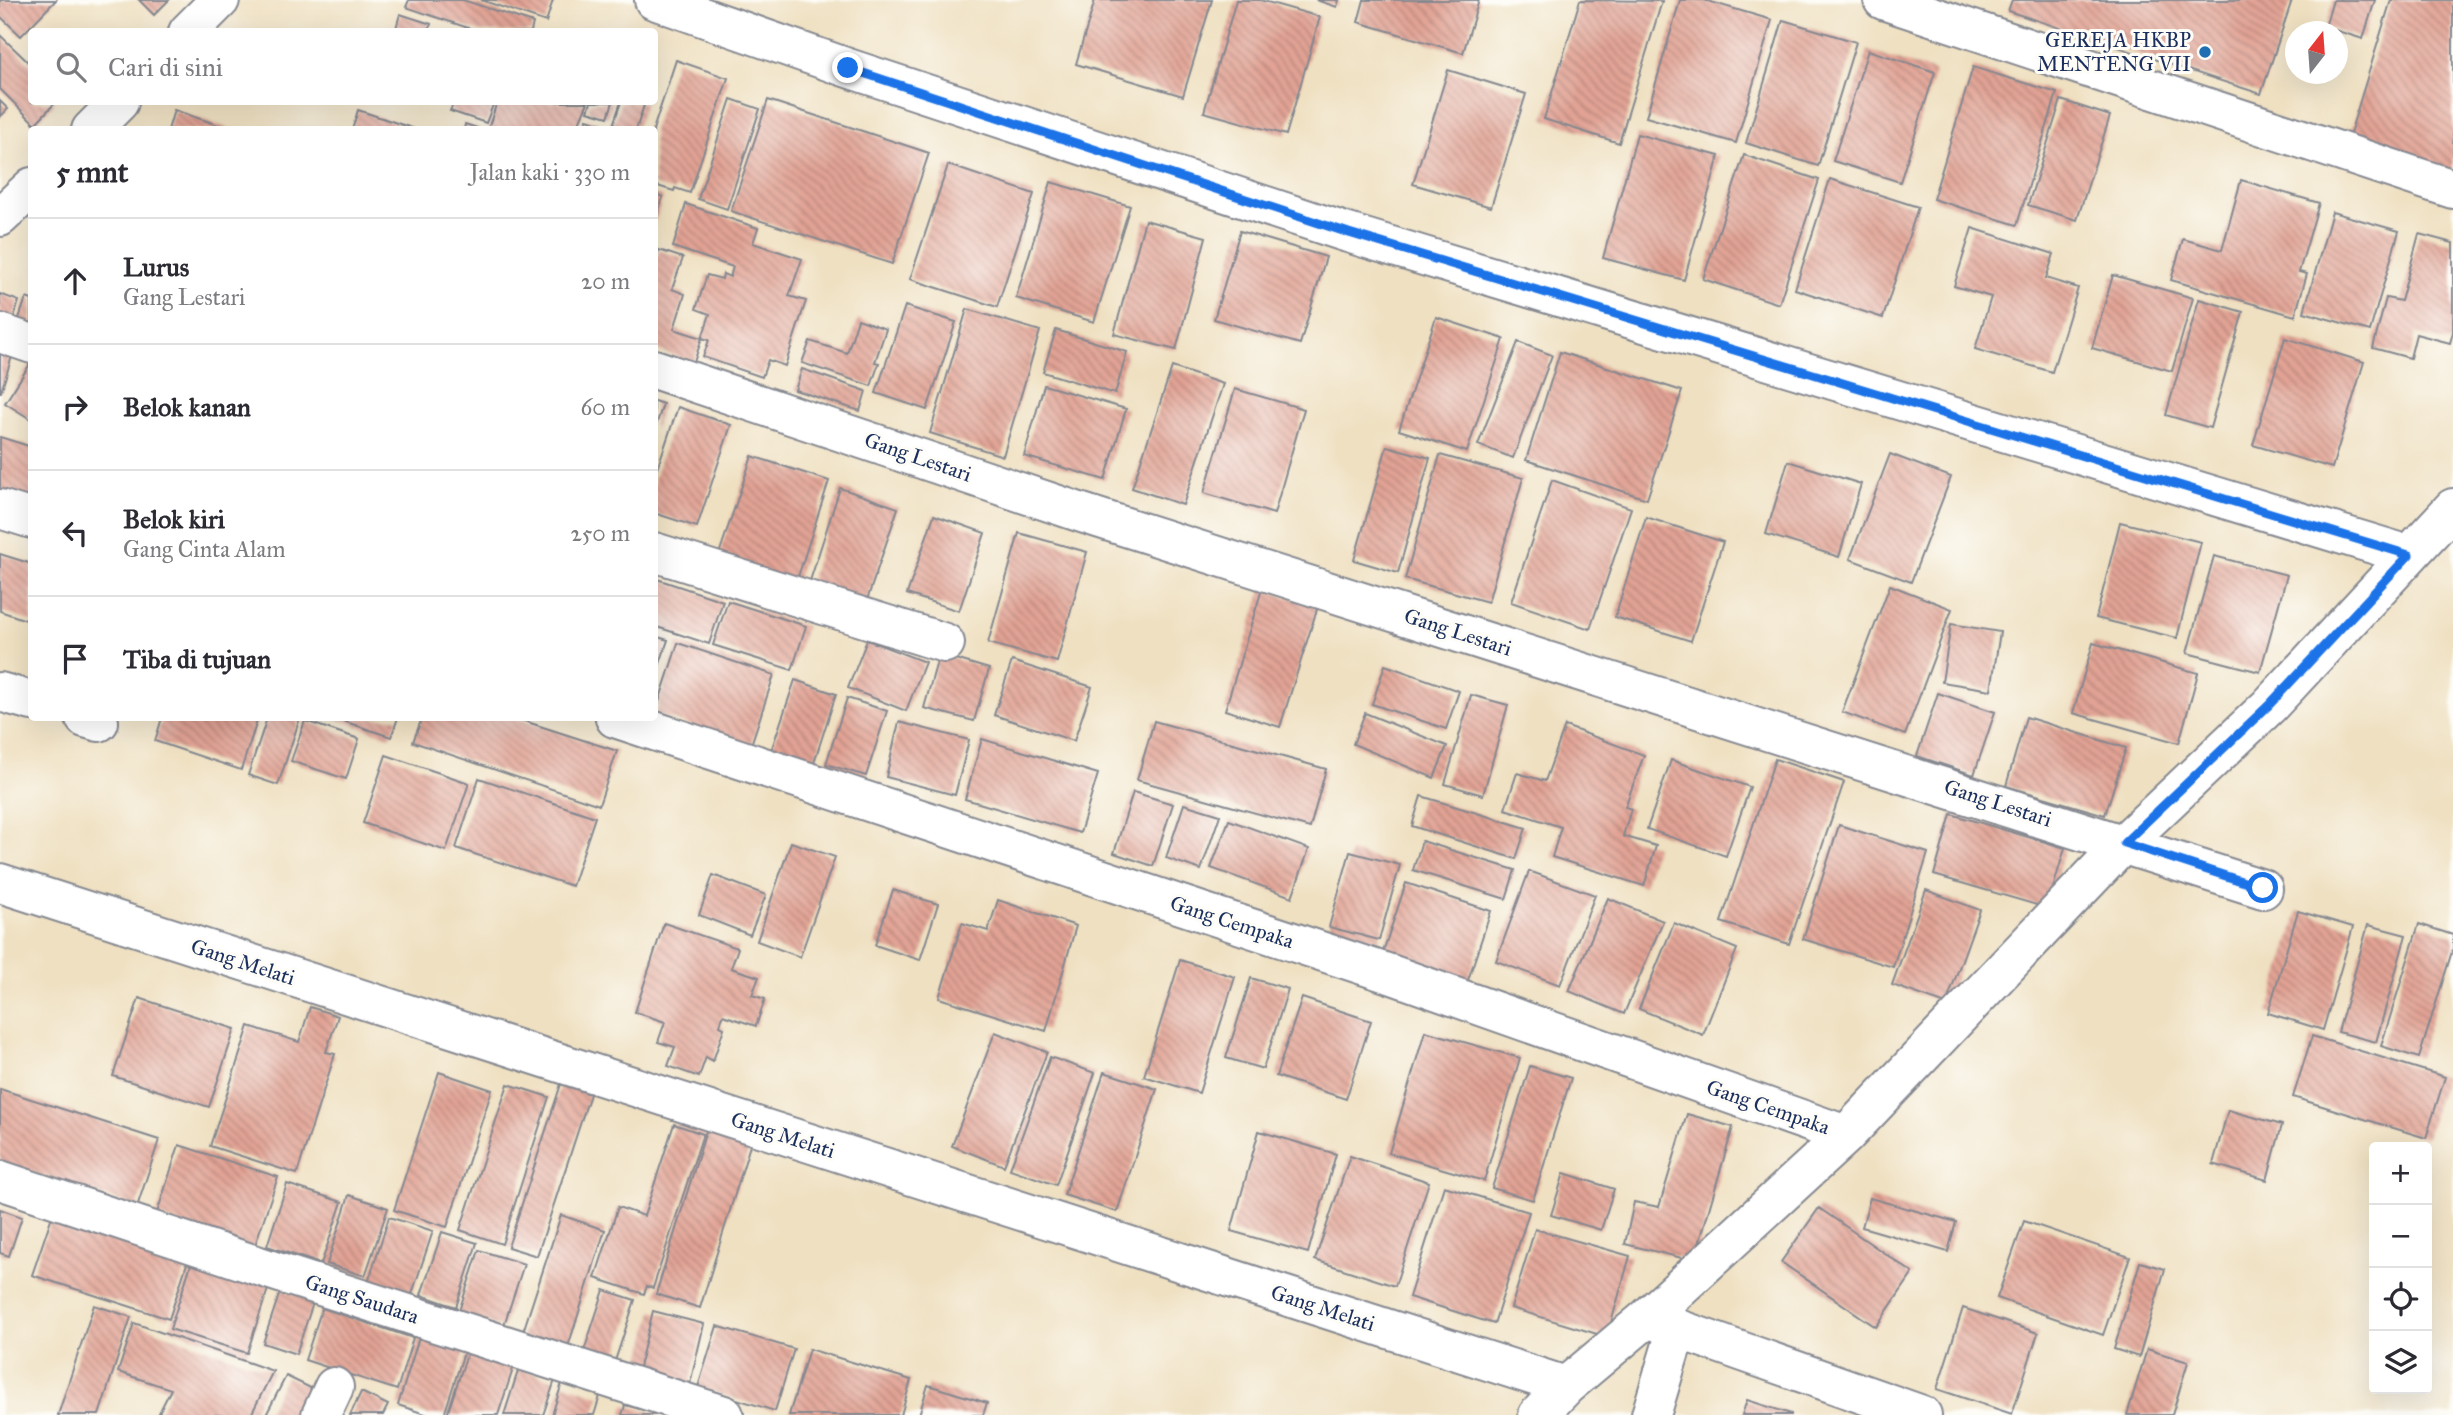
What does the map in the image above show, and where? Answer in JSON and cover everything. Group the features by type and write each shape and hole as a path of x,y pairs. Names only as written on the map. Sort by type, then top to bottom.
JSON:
{"street":[{"path":"192,28 220,0"},
{"path":"654,0 848,68 1349,233 2409,555"},
{"path":"1883,0 1968,13 2453,189"},
{"path":"95,126 116,105"},
{"path":"0,217 28,191"},
{"path":"0,333 28,343"},
{"name":"Gang Lestari","path":"658,370 1082,513 2263,888"},
{"path":"1538,1415 1566,1386 1662,1323 1846,1135 2124,843 2269,705 2453,508"},
{"path":"0,509 28,518"},
{"path":"658,553 945,643"},
{"path":"0,692 28,700"},
{"name":"Gang Cempaka","path":"624,721 1393,975 1846,1135"},
{"name":"Gang Melati","path":"0,883 1566,1386"},
{"name":"Gang Saudara","path":"0,1180 724,1415"},
{"path":"1651,1415 1662,1323"},
{"path":"1662,1323 1922,1415"}],"building":[{"path":"0,0 56,0 21,36 0,16"},
{"path":"139,0 169,0 154,15"},
{"path":"409,0 463,0 533,23 532,28 468,28 406,7"},
{"path":"481,0 553,0 546,22"},
{"path":"1095,0 1212,0 1183,96 1076,64"},
{"path":"1236,0 1260,0 1320,17 1286,135 1204,112"},
{"path":"1316,0 1339,0 1337,7"},
{"path":"1364,0 1479,0 1463,53 1358,22"},
{"path":"1580,0 1662,1 1619,143 1544,119"},
{"path":"1680,0 1704,0 1772,20 1736,143 1646,117"},
{"name":"GEREJA HKBP MENTENG VII","path":"2012,0 2292,0 2261,94 2008,11"},
{"path":"2333,0 2375,0 2363,39 2348,34 2348,21 2327,21"},
{"path":"2391,0 2453,0 2453,172 2348,140"},
{"path":"400,14 431,24 430,28 396,28"},
{"path":"1783,20 1856,42 1818,166 1746,143"},
{"path":"0,35 28,62 28,105 53,105 35,124 0,89"},
{"path":"1868,50 1935,72 1900,182 1833,161"},
{"path":"676,60 728,78 690,193 658,186 658,126 654,126"},
{"path":"1973,67 2057,93 2017,225 1933,199"},
{"path":"1448,70 1526,94 1491,207 1413,184"},
{"path":"731,99 760,109 727,209 698,199"},
{"path":"768,100 929,153 892,264 731,211"},
{"path":"2061,100 2110,116 2077,220 2028,205"},
{"path":"0,101 8,109 0,117"},
{"path":"453,105 493,105 486,123 450,111"},
{"path":"496,105 587,105 578,126 489,126"},
{"path":"590,105 612,105 608,117 588,111"},
{"path":"620,105 644,105 637,126 613,125"},
{"path":"174,110 221,126 169,126"},
{"path":"358,110 406,126 353,126"},
{"path":"587,119 609,126 585,126"},
{"path":"1637,134 1719,156 1684,280 1603,258"},
{"path":"1744,155 1819,180 1779,304 1703,279"},
{"path":"948,165 1034,194 997,307 910,279"},
{"path":"1830,179 1918,207 1883,318 1795,289"},
{"path":"2241,180 2319,203 2299,272 2307,274 2295,316 2171,280 2183,239 2222,250"},
{"path":"1051,182 1130,206 1094,322 1016,298"},
{"path":"658,195 663,197 658,213"},
{"path":"686,204 758,228 753,243 802,259 789,296 806,301 785,366 768,360 762,377 703,357 709,340 702,338 710,314 696,309 707,275 722,279 723,274 730,277 733,267 673,247"},
{"path":"2332,212 2399,231 2370,331 2304,312"},
{"path":"1145,220 1206,237 1176,350 1114,334"},
{"path":"1972,228 2054,254 2046,278 2078,288 2052,372 1975,349 1991,297 1954,286"},
{"path":"1240,231 1326,257 1300,344 1214,319"},
{"path":"2419,234 2453,243 2453,332 2450,343 2416,334 2410,358 2373,348 2386,298 2401,301"},
{"path":"659,250 683,258 672,289 685,294 674,329 702,338 694,362 658,350"},
{"path":"2113,275 2193,298 2172,371 2092,348"},
{"path":"0,294 19,301 11,327 0,323"},
{"path":"26,298 28,299 28,338 14,333"},
{"path":"2199,299 2243,312 2210,428 2166,415"},
{"path":"905,306 956,322 927,410 876,393"},
{"path":"967,309 1040,331 1003,456 930,433"},
{"path":"1436,317 1504,339 1467,452 1399,430"},
{"path":"858,319 886,329 875,362 879,363 871,386 802,363 810,341 847,353"},
{"path":"1056,330 1127,352 1115,394 1043,372"},
{"path":"2285,338 2364,362 2332,468 2253,445"},
{"path":"1518,342 1552,355 1513,458 1478,445"},
{"path":"0,349 13,353 1,392 0,392"},
{"path":"1560,352 1682,391 1647,499 1526,460"},
{"path":"28,367 28,417 5,403"},
{"path":"1172,367 1223,384 1183,505 1132,488"},
{"path":"802,369 866,391 860,411 795,390"},
{"path":"1044,385 1126,409 1105,480 1024,456"},
{"path":"1235,389 1304,409 1274,514 1204,493"},
{"path":"658,402 663,404 658,420"},
{"path":"678,407 731,425 697,527 658,514 658,466"},
{"path":"0,437 28,446 28,502 0,492"},
{"path":"1387,446 1430,458 1398,573 1354,560"},
{"path":"1890,454 1951,477 1911,582 1850,559"},
{"path":"1440,455 1523,478 1488,602 1405,579"},
{"path":"752,456 829,481 795,586 717,560"},
{"path":"1788,461 1861,484 1839,557 1766,534"},
{"path":"1552,480 1631,508 1590,629 1511,602"},
{"path":"840,488 898,508 865,606 808,587"},
{"path":"934,515 985,533 959,611 907,594"},
{"path":"1646,517 1723,542 1691,641 1615,617"},
{"path":"2120,522 2201,542 2177,638 2096,618"},
{"path":"1019,533 1087,552 1057,662 988,643"},
{"path":"0,554 28,563 28,621 0,611"},
{"path":"2214,556 2287,575 2260,672 2187,653"},
{"path":"658,579 723,601 709,644 658,627"},
{"path":"1890,585 1952,609 1905,735 1842,712"},
{"path":"1262,589 1318,606 1280,727 1225,710"},
{"path":"728,601 806,626 792,670 713,645"},
{"path":"1951,624 2000,632 1991,690 1942,682"},
{"path":"658,637 668,640 658,669"},
{"path":"867,640 925,662 906,711 848,688"},
{"path":"678,643 774,675 751,745 658,715 658,705"},
{"path":"2093,643 2198,673 2179,743 2073,713"},
{"path":"939,654 989,669 974,721 924,708"},
{"path":"1012,661 1092,687 1074,741 994,715"},
{"path":"1385,665 1459,691 1446,729 1372,704"},
{"path":"795,680 836,694 813,766 771,751"},
{"path":"1938,693 1995,712 1974,775 1917,756"},
{"path":"1471,695 1508,705 1483,795 1445,784"},
{"path":"847,698 887,711 866,776 826,764"},
{"path":"1365,713 1447,746 1434,778 1353,744"},
{"path":"2026,717 2126,748 2105,815 2006,786"},
{"path":"161,721 257,721 241,770 155,741"},
{"path":"266,721 299,721 278,785 248,775"},
{"path":"305,721 359,739 346,779 291,761"},
{"path":"343,721 397,721 391,737"},
{"path":"421,721 524,721 617,751 599,805 413,742"},
{"path":"1154,721 1326,769 1310,828 1137,780"},
{"path":"899,722 969,740 955,795 886,777"},
{"path":"1565,726 1644,755 1625,807 1631,809 1623,836 1656,846 1644,886 1552,857 1561,827 1505,809 1517,773 1545,781"},
{"path":"982,739 1098,774 1080,833 965,799"},
{"path":"386,755 469,783 446,851 363,823"},
{"path":"1775,759 1844,782 1789,944 1721,922"},
{"path":"1671,760 1750,787 1726,856 1647,829"},
{"path":"479,778 595,817 572,886 456,848"},
{"path":"1133,792 1173,804 1153,866 1114,853"},
{"path":"1421,796 1526,828 1516,859 1412,826"},
{"path":"1184,804 1220,815 1201,870 1166,858"},
{"path":"1951,814 2065,848 2047,908 1934,875"},
{"path":"1229,820 1309,849 1292,897 1211,868"},
{"path":"1839,825 1928,853 1893,967 1803,939"},
{"path":"1422,841 1515,870 1506,899 1413,870"},
{"path":"791,842 835,857 800,957 757,941"},
{"path":"1350,852 1400,865 1379,940 1329,927"},
{"path":"1529,871 1595,895 1560,985 1496,961"},
{"path":"713,875 766,895 750,935 699,915"},
{"path":"1406,883 1491,911 1467,983 1382,955"},
{"path":"893,890 938,904 920,960 875,945"},
{"path":"1926,890 1980,910 1946,1004 1892,985"},
{"path":"1608,898 1663,921 1624,1014 1569,991"},
{"path":"998,900 1076,926 1046,1031 939,998 962,923 988,931"},
{"path":"2298,911 2353,927 2323,1030 2268,1013"},
{"path":"664,923 738,948 731,968 759,977 752,995 765,999 756,1026 723,1015 720,1026 724,1028 713,1061 706,1057 699,1077 668,1066 675,1047 658,1042 665,1022 635,1012"},
{"path":"1674,923 1737,949 1703,1035 1639,1009"},
{"path":"2419,924 2453,935 2453,948 2419,1058 2381,1046"},
{"path":"2368,925 2406,935 2376,1042 2338,1032"},
{"path":"1180,960 1235,977 1199,1093 1144,1076"},
{"path":"1251,978 1288,989 1263,1069 1226,1058"},
{"path":"139,998 235,1029 209,1107 113,1076"},
{"path":"1302,998 1371,1021 1346,1099 1276,1076"},
{"path":"310,1007 338,1016 326,1052 335,1054 297,1174 210,1146 249,1026 299,1042"},
{"path":"1425,1031 1520,1058 1484,1181 1389,1153"},
{"path":"995,1032 1047,1052 1004,1166 952,1146"},
{"path":"2312,1036 2445,1077 2426,1138 2293,1097"},
{"path":"1050,1057 1095,1073 1056,1185 1010,1169"},
{"path":"1530,1066 1571,1078 1533,1200 1492,1188"},
{"path":"439,1072 492,1090 447,1227 394,1210"},
{"path":"1104,1072 1157,1089 1117,1212 1064,1195"},
{"path":"508,1084 549,1097 502,1244 460,1230"},
{"path":"561,1084 590,1094 537,1256 508,1247"},
{"path":"0,1089 159,1140 137,1207 0,1162"},
{"path":"2228,1110 2282,1125 2267,1180 2213,1164"},
{"path":"1687,1114 1733,1127 1694,1261 1625,1244 1634,1202 1659,1207"},
{"path":"674,1124 703,1134 653,1288 647,1286 644,1294 595,1278 618,1207 644,1216"},
{"path":"707,1128 751,1142 700,1308 656,1294"},
{"path":"1259,1131 1336,1154 1308,1253 1231,1231"},
{"path":"179,1145 278,1177 254,1248 156,1216"},
{"path":"1350,1156 1429,1182 1395,1286 1315,1260"},
{"path":"1564,1173 1614,1189 1601,1230 1551,1215"},
{"path":"287,1184 342,1202 321,1264 267,1246"},
{"path":"1444,1186 1529,1212 1494,1324 1409,1297"},
{"path":"349,1195 388,1208 365,1276 327,1264"},
{"path":"1870,1198 1956,1222 1948,1252 1862,1227"},
{"path":"1819,1208 1913,1273 1876,1327 1781,1262"},
{"path":"0,1209 22,1217 9,1256 0,1253"},
{"path":"53,1213 189,1257 169,1319 32,1275"},
{"path":"561,1215 605,1230 566,1353 521,1338"},
{"path":"389,1217 433,1231 410,1300 367,1286"},
{"path":"2024,1221 2130,1257 2103,1335 1997,1298"},
{"path":"1535,1229 1630,1256 1607,1337 1511,1308"},
{"path":"442,1232 477,1243 456,1307 421,1295"},
{"path":"479,1250 524,1264 503,1328 458,1314"},
{"path":"193,1258 270,1283 247,1353 170,1329"},
{"path":"2140,1262 2165,1269 2139,1357 2114,1349"},
{"path":"281,1289 314,1300 296,1354 263,1343"},
{"path":"604,1290 635,1300 614,1364 583,1354"},
{"path":"94,1305 131,1317 99,1415 58,1415"},
{"path":"322,1308 413,1338 397,1390 305,1360"},
{"path":"1963,1308 2038,1333 2012,1414 1937,1389"},
{"path":"653,1311 704,1324 690,1384 638,1371"},
{"path":"134,1323 273,1371 251,1415 158,1415 171,1389 118,1372"},
{"path":"717,1326 794,1349 775,1411 698,1387"},
{"path":"421,1331 466,1346 444,1415 428,1415 398,1405"},
{"path":"809,1349 911,1380 901,1415 789,1415"},
{"path":"2147,1349 2188,1362 2172,1415 2127,1415"},
{"path":"468,1351 514,1366 498,1415 447,1415"},
{"path":"519,1368 555,1380 543,1415 504,1415"},
{"path":"286,1376 321,1393 310,1415 266,1415"},
{"path":"562,1383 600,1396 594,1415 552,1415"},
{"path":"928,1385 987,1403 983,1415 919,1415"},
{"path":"361,1392 388,1405 383,1415 350,1415"},
{"path":"1747,1400 1791,1414 1791,1415 1742,1415"},
{"path":"625,1405 659,1414 622,1415"}],"place":[{"name":"GEREJA HKBP MENTENG VII","path":"2205,52"}],"route":[{"path":"848,68 1349,233 2409,555 2269,705 2124,843 2263,888"}]}
